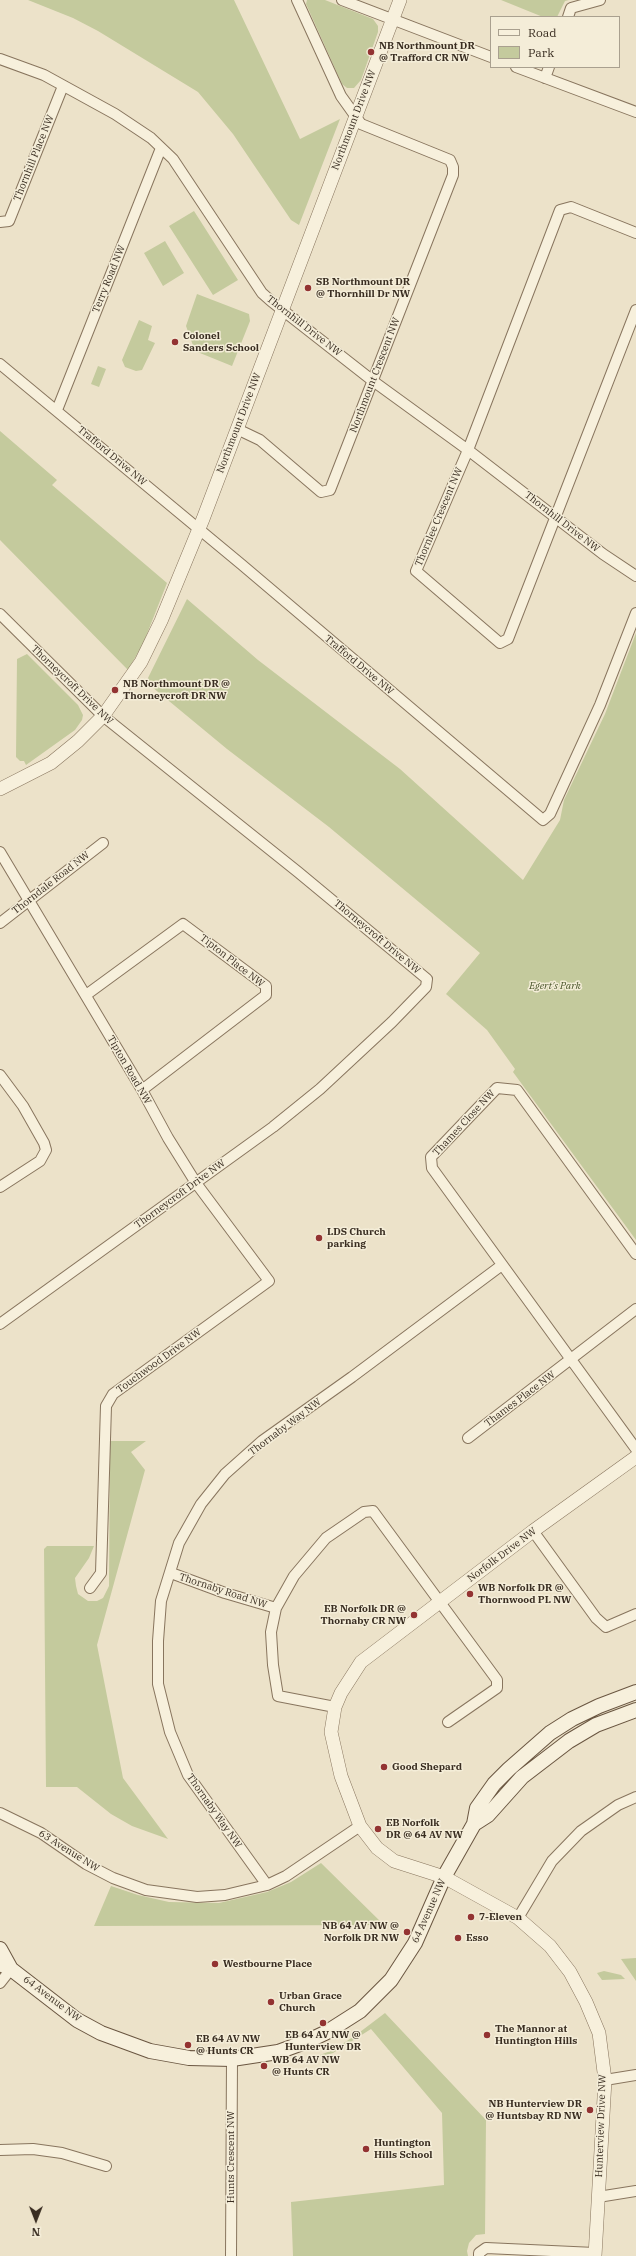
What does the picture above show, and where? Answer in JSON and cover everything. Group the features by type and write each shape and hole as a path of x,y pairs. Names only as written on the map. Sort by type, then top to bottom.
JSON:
{"main road":[{"name":"64 Avenue NW","path":"0,1949 6,1966 77,2020 130,2045 174,2056 232,2059 263,2055 294,2047 327,2032 360,2011 391,1980 403,1964 415,1943 444,1877 474,1824 478,1808 494,1784 527,1751 550,1733 572,1719 599,1706 636,1692"},
{"name":"64 Avenue NW","path":"474,1824 488,1815 522,1777 563,1745 596,1725 636,1710"}],"street":[{"name":"Northmount Crescent NW","path":"237,429 260,440 321,492 330,490 453,175 453,167 450,160 366,128 355,116 341,96 297,0"},
{"path":"342,0 490,58"},
{"name":"Northmount Drive NW","path":"0,789 51,763 78,741 103,716 141,662 161,620 198,530 400,0"},
{"path":"568,16 572,8 600,0"},
{"name":"Thornhill Drive NW","path":"0,59 44,75 115,114 151,138 174,159 262,293 282,311 373,381 556,516 603,554 636,576"},
{"path":"519,68 636,112"},
{"path":"545,78 549,68"},
{"name":"Thornhill Place NW","path":"0,222 9,221 63,86"},
{"name":"Terry Road NW","path":"57,410 161,148"},
{"name":"Thornlee Crescent NW","path":"636,233 571,207 560,210 468,450 416,571 500,643 508,639 636,310"},
{"name":"Trafford Drive NW","path":"0,364 57,410 542,820 550,814 600,706 636,613"},
{"name":"Thorneycroft Drive NW","path":"0,614 103,716 298,872 427,979 426,987 422,992 320,1090 273,1127 0,1324"},
{"name":"Thorndale Road NW","path":"0,923 102,843"},
{"name":"Tipton Road NW","path":"0,852 196,1183 269,1281"},
{"name":"Tipton Place NW","path":"86,995 183,924 266,986 266,995 142,1090"},
{"path":"0,1075 23,1106 44,1143 46,1150 40,1161 0,1187"},
{"name":"Thames Close NW","path":"636,1254 517,1090 498,1088 431,1157 432,1168 636,1449"},
{"name":"Thornaby Way NW","path":"267,1885 188,1776 170,1732 158,1684 158,1641 161,1601 179,1544 201,1504 225,1474 262,1441 352,1378 502,1265"},
{"name":"Touchwood Drive NW","path":"90,1588 101,1573 104,1418 106,1406 113,1394 269,1281"},
{"path":"571,1360 636,1309"},
{"name":"Thames Place NW","path":"468,1438 571,1360"},
{"name":"Norfolk Drive NW","path":"444,1877 394,1861 376,1848 360,1826 341,1776 331,1732 335,1707 341,1693 361,1662 533,1531 636,1456"},
{"path":"335,1707 278,1696 273,1665 272,1639 276,1608 294,1576 326,1538 364,1512 373,1512 497,1680 497,1688 448,1722"},
{"path":"533,1531 596,1618 606,1627 636,1614"},
{"name":"Thornaby Road NW","path":"171,1573 225,1593 276,1608"},
{"path":"518,1918 536,1885 557,1856 581,1832 618,1804 636,1797"},
{"name":"63 Avenue NW","path":"0,1814 41,1833 86,1864 146,1890 197,1897 232,1894 267,1885 286,1876 360,1826"},
{"name":"Hunterview Drive NW","path":"444,1877 518,1918 550,1946 573,1978 599,2033 605,2080 595,2254"},
{"path":"0,1983 6,1966"},
{"name":"Hunts Crescent NW","path":"230,2256 232,2059"},
{"path":"605,2080 636,2075"},
{"path":"0,2150 34,2149 62,2153 106,2166"},
{"path":"598,2197 636,2191"},
{"path":"479,2256 479,2253 486,2248 595,2254"}],"green space":[{"path":"28,0 234,0 300,139 340,119 299,225 291,220 233,134 198,92 98,31 73,18"},
{"path":"307,0 325,0 373,19 378,26 378,32 361,80 354,88 347,88 342,84 306,4"},
{"path":"501,0 569,0 565,1 558,16 541,16"},
{"path":"194,211 238,280 213,295 169,226"},
{"path":"165,241 184,273 163,286 144,253"},
{"path":"197,294 249,314 250,321 232,366 195,351 186,326"},
{"path":"139,320 152,326 148,340 155,343 142,370 136,371 125,367 122,360"},
{"path":"98,366 106,369 99,387 91,384"},
{"path":"0,431 57,480 52,485 167,583 143,644 128,670 0,540"},
{"name":"Egert's Park","path":"187,599 258,660 400,769 523,880 560,820 564,800 605,714 636,633 636,1240 513,1072 515,1069 487,1030 446,994 480,953 329,827 227,749 146,682"},
{"path":"27,654 78,705 83,715 82,720 75,730 26,765 24,761 20,761 16,757 17,659"},
{"path":"110,1441 146,1441 131,1452 145,1470 97,1645 123,1778 168,1839 132,1826 111,1814 77,1787 46,1787 44,1549 47,1546 94,1546 89,1558 75,1578 76,1586 78,1594 88,1601 97,1601 103,1598 109,1586"},
{"path":"321,1863 384,1925 94,1926 111,1886 138,1895 169,1902 219,1903 267,1892 291,1882"},
{"path":"636,1958 636,1981 621,1959"},
{"path":"604,1971 621,1975 625,1979 602,1980 597,1973"},
{"path":"385,2013 486,2120 485,2234 476,2235 469,2243 467,2251 468,2256 293,2256 291,2202 444,2185 442,2113 371,2029 333,2053 302,2062 333,2050"}],"place":[{"name":"NB Northmount DR @ Trafford CR NW","path":"371,52"},
{"name":"SB Northmount DR @ Thornhill Dr NW","path":"308,288"},
{"name":"Colonel Sanders School","path":"175,342"},
{"name":"NB Northmount DR @ Thorneycroft DR NW","path":"115,690"},
{"name":"LDS Church parking","path":"319,1238"},
{"name":"WB Norfolk DR @ Thornwood PL NW","path":"470,1594"},
{"name":"EB Norfolk DR @ Thornaby CR NW","path":"414,1615"},
{"name":"Good Shepard","path":"384,1767"},
{"name":"EB Norfolk DR @ 64 AV NW","path":"378,1829"},
{"name":"7-Eleven","path":"471,1917"},
{"name":"NB 64 AV NW @ Norfolk DR NW","path":"407,1932"},
{"name":"Esso","path":"458,1938"},
{"name":"Westbourne Place","path":"215,1964"},
{"name":"Urban Grace Church","path":"271,2002"},
{"name":"EB 64 AV NW @ Hunterview DR","path":"323,2023"},
{"name":"The Mannor at Huntington Hills","path":"487,2035"},
{"name":"EB 64 AV NW @ Hunts CR","path":"188,2045"},
{"name":"WB 64 AV NW @ Hunts CR","path":"264,2066"},
{"name":"NB Hunterview DR @ Huntsbay RD NW","path":"590,2110"},
{"name":"Huntington Hills School","path":"366,2149"}]}
